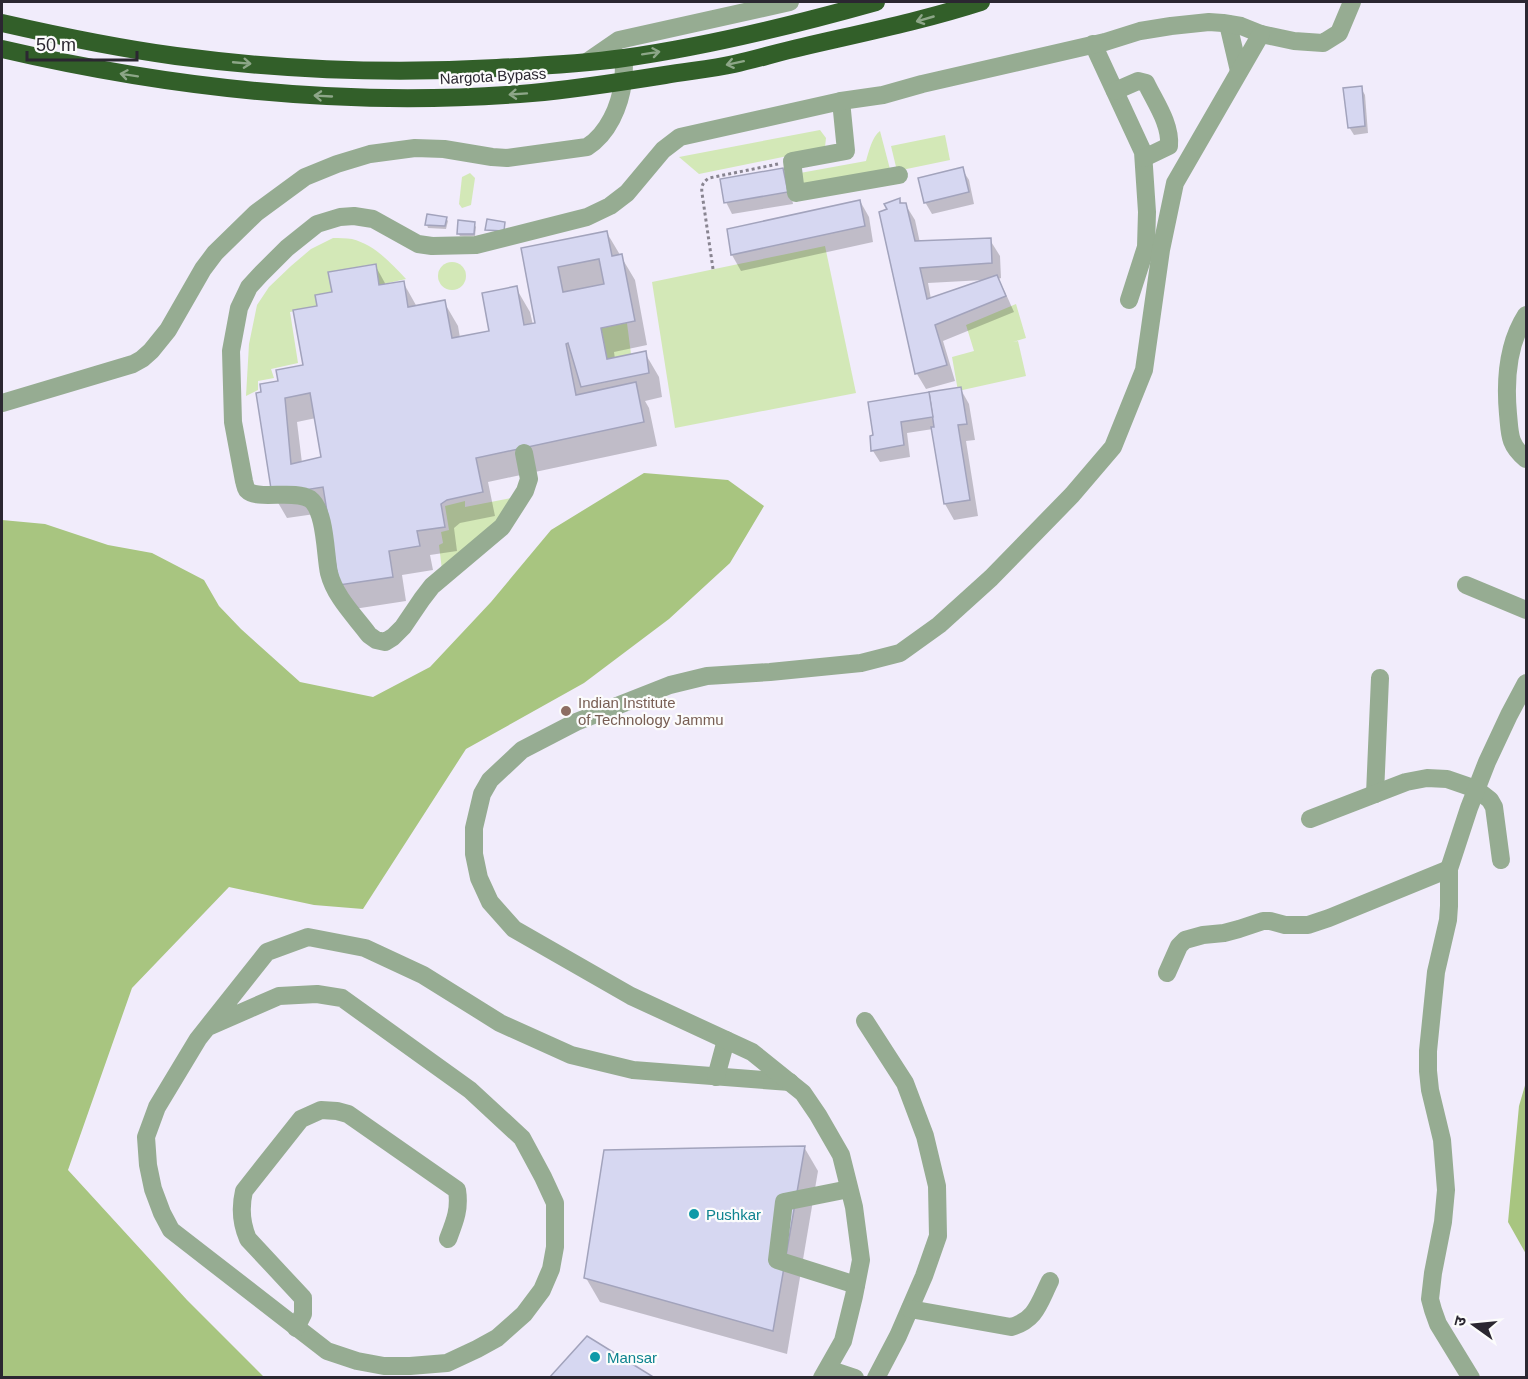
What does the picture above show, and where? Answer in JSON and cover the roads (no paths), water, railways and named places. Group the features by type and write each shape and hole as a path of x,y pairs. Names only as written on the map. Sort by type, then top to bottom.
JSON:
{"highway":[{"name":"Nargota Bypass","path":"2,23 39,32 175,56 286,67 416,71 580,63 624,58 787,25 876,2"},
{"name":"Nargota Bypass","path":"2,50 89,68 217,87 358,98 502,95 623,82 735,64 915,22 981,2"}],"street":[{"path":"580,63 619,40 790,2"},
{"path":"524,453 529,479 525,491 502,527 432,586 393,638 385,642 376,640 369,635 335,589 330,575 322,525 317,509 310,500 297,495 255,494 248,490 244,481 233,422 231,351 239,308 249,287 287,248 317,224 340,217 354,216 373,219 418,244 476,245 587,217 610,206 627,192 663,150 680,137 841,101 883,94 1140,31 1209,22 1241,26 1261,34 1294,41 1323,43 1339,33 1352,2"},
{"path":"1228,24 1239,71"},
{"path":"855,1377 825,1373 843,1341 861,1260 854,1207 841,1155 818,1115 803,1093 752,1052 632,996 514,929 490,902 479,878 474,854 474,828 482,794 490,780 522,750 576,722 670,685 707,676 861,663 900,653 939,625 991,578 1072,495 1113,447 1144,370 1161,250 1175,183 1261,34"},
{"path":"1093,44 1144,158 1146,247 1129,300"},
{"path":"2,403 133,364 142,359 168,330 203,269 215,253 256,213 305,177 370,154 415,148 444,149 507,158 588,147 596,142 611,122 616,110 623,82 624,58"},
{"path":"1115,91 1138,81 1146,83 1164,118 1170,138 1169,146 1144,158"},
{"path":"841,101 846,151 792,161 796,193 898,175"},
{"path":"1527,315 1519,327 1510,359 1506,396 1512,441 1518,452 1527,459"},
{"path":"1466,585 1527,610"},
{"path":"1375,794 1380,678"},
{"path":"1465,1376 1432,1311 1430,1299 1446,1190 1442,1140 1430,1090 1428,1052 1436,972 1448,920 1449,869 1487,762 1527,682"},
{"path":"1310,819 1406,782 1427,778 1447,779 1476,789 1490,800 1494,807 1501,860"},
{"path":"1167,973 1179,946 1185,940 1224,933 1263,921 1285,926 1308,925 1449,869"},
{"path":"208,1027 279,996 317,994 342,998 470,1090 522,1138 543,1177 555,1203 555,1247 551,1269 542,1290 524,1314 497,1338 447,1363 384,1366 327,1352 171,1230 153,1189 146,1137 157,1107 198,1039 267,952 308,937 365,948 423,975 500,1023 570,1055 633,1070 790,1082"},
{"path":"865,1021 905,1083 925,1136 938,1185 938,1236 910,1309 876,1377"},
{"path":"716,1077 726,1040"},
{"path":"296,1328 303,1314 303,1298 248,1239 243,1228 242,1202 244,1191 301,1119 321,1110 348,1114 457,1190 459,1203 448,1239"},
{"path":"849,1189 784,1202 777,1260 856,1285"},
{"path":"910,1309 1011,1328 1023,1324 1034,1313 1050,1281"}],"place":[{"name":"Indian Institute of Technology Jammu","path":"566,711"},
{"name":"Pushkar","path":"694,1214"},
{"name":"Mansar","path":"595,1357"}]}
